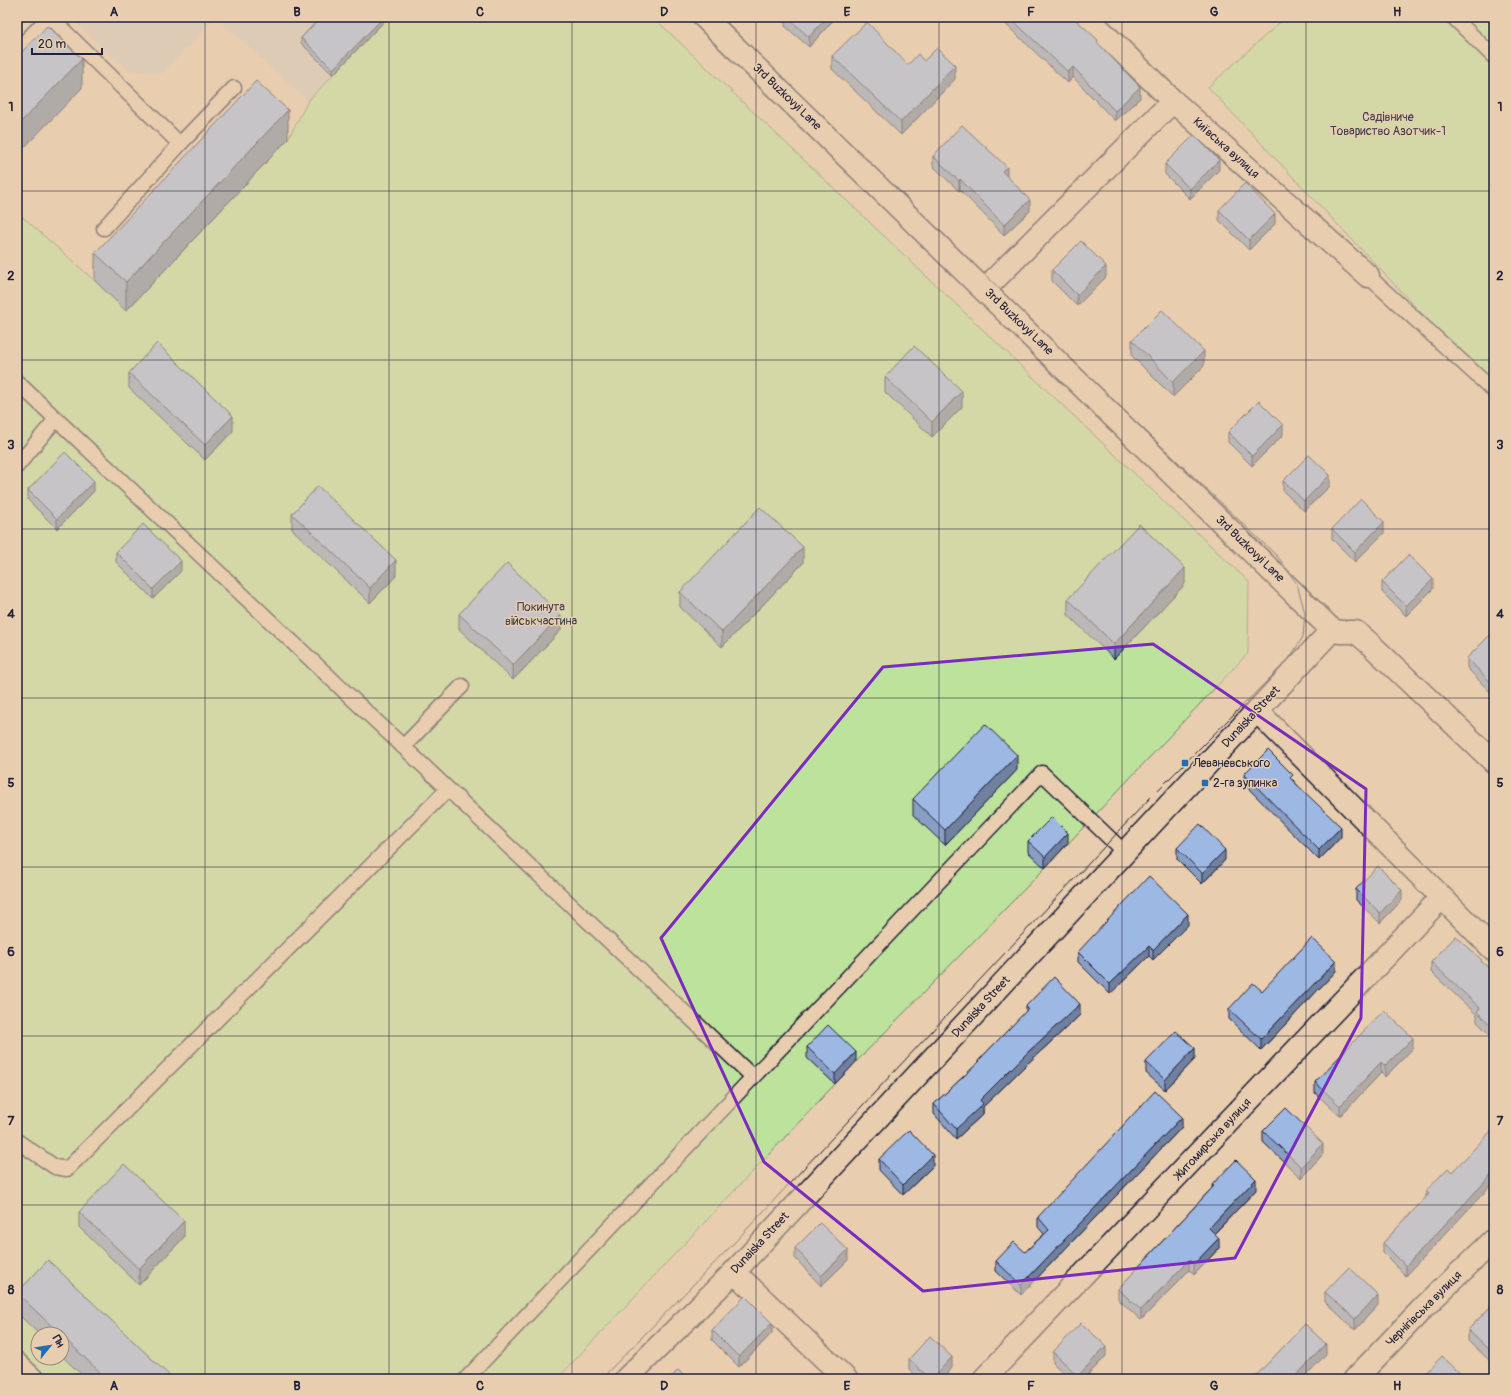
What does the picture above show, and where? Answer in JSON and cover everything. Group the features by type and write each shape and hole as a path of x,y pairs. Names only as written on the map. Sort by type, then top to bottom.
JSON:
{"street":[{"name":"3rd Buzkovyi Lane","path":"704,17 1332,630"},
{"name":"Київська вулиця","path":"1087,17 1173,101 1368,276"},
{"path":"984,289 1173,101"},
{"path":"1332,630 1356,632 1462,734 1494,762"},
{"name":"Dunaiska Street","path":"626,1379 734,1272 1332,630"},
{"path":"1257,711 1494,950"},
{"name":"Житомирська вулиця","path":"984,1379 1441,898"},
{"name":"Чернігівська вулиця","path":"1355,1379 1425,1306 1494,1240"},
{"path":"734,1272 846,1379"}],"lane":[{"path":"17,50 49,17 180,144"},
{"path":"1453,17 1494,57"},
{"path":"104,228 180,144 234,88"},
{"path":"1368,276 1494,391"},
{"path":"17,382 753,1077"},
{"path":"17,466 56,419"},
{"path":"403,747 462,686"},
{"path":"466,1379 1042,773 1125,853"},
{"path":"17,1141 55,1167 67,1169 448,789"},
{"path":"17,1359 38,1379"}],"highlighted area":[{"path":"1153,644 1366,789 1361,1018 1235,1258 923,1291 764,1162 661,938 883,667"}],"shaded area":[{"path":"69,17 216,17 162,73 128,70"},
{"path":"216,17 388,17 308,101"}],"green space":[{"name":"Покинута військчастина","path":"388,17 653,17 1249,582 1248,653 1045,868 856,1062 807,1058 835,1084 557,1379 17,1379 17,212 95,281 288,139 308,101"},
{"name":"Садівниче Товариство Азотчик-1","path":"1286,17 1494,17 1494,390 1208,87"}],"building":[{"path":"321,17 384,17 333,69 301,38"},
{"path":"787,17 827,17 809,37"},
{"path":"1009,17 1073,17 1098,40 1097,42 1140,87 1115,111 1073,67 1068,72"},
{"path":"867,22 908,65 918,54 924,61 937,48 955,65 901,122 832,56"},
{"path":"47,26 82,59 17,126 17,57"},
{"path":"256,81 288,110 126,282 95,253"},
{"path":"962,125 1007,167 1002,171 1030,200 1004,225 960,179 959,181 933,156"},
{"path":"1194,135 1219,160 1190,189 1165,164"},
{"path":"1245,183 1275,214 1249,240 1219,210"},
{"path":"1081,241 1106,266 1077,295 1052,270"},
{"path":"1162,310 1204,351 1173,382 1132,340"},
{"path":"157,343 233,416 205,445 129,373"},
{"path":"914,346 962,391 932,422 885,377"},
{"path":"1259,401 1283,425 1252,456 1228,432"},
{"path":"65,452 94,481 57,519 28,490"},
{"path":"1309,455 1330,475 1304,501 1283,481"},
{"path":"318,486 396,560 370,588 292,514"},
{"path":"1361,499 1384,522 1355,552 1332,529"},
{"path":"760,507 803,547 722,632 680,592"},
{"path":"143,524 181,561 153,589 116,552"},
{"path":"1139,524 1185,568 1114,644 1068,599"},
{"path":"1408,555 1433,579 1406,606 1382,582"},
{"path":"507,563 561,615 513,665 459,614"},
{"path":"1492,633 1494,635 1494,686 1467,658"},
{"path":"985,724 1017,755 945,830 913,799"},
{"path":"1268,750 1293,775 1290,778 1341,827 1319,850 1244,774"},
{"path":"1052,817 1068,833 1045,857 1028,841"},
{"path":"1200,824 1225,850 1202,873 1177,848"},
{"path":"1378,866 1402,890 1380,913 1356,889"},
{"path":"1149,876 1188,914 1153,950 1149,946 1110,984 1078,952"},
{"path":"1456,936 1494,973 1494,1028 1477,1012 1480,1008 1431,962"},
{"path":"1312,938 1336,961 1261,1039 1229,1009 1253,983 1262,991"},
{"path":"1054,977 1080,1004 1027,1053 980,1100 983,1104 956,1129 934,1104 979,1062 978,1061 1028,1009 1026,1006"},
{"path":"1384,1010 1413,1038 1385,1066 1381,1062 1340,1106 1315,1082"},
{"path":"828,1025 856,1052 835,1074 807,1047"},
{"path":"1176,1031 1195,1048 1165,1080 1146,1062"},
{"path":"1155,1091 1182,1117 1021,1285 996,1261 1014,1242 1025,1252 1049,1230 1038,1217"},
{"path":"1286,1108 1323,1144 1301,1167 1263,1131"},
{"path":"1494,1128 1494,1172 1406,1266 1383,1243 1429,1194 1426,1191 1448,1168 1452,1172"},
{"path":"909,1130 933,1155 903,1185 879,1159"},
{"path":"1236,1160 1256,1179 1209,1228 1219,1238 1194,1264 1189,1260 1141,1310 1118,1289 1214,1186 1212,1185"},
{"path":"124,1164 184,1221 139,1269 79,1212"},
{"path":"820,1223 848,1250 821,1276 795,1248"},
{"path":"48,1260 173,1379 107,1379 70,1344 70,1326 52,1326 17,1293"},
{"path":"1349,1267 1378,1295 1355,1319 1325,1292"},
{"path":"745,1296 772,1323 739,1357 712,1330"},
{"path":"1494,1303 1494,1355 1468,1330"},
{"path":"1081,1323 1106,1346 1078,1376 1053,1352"},
{"path":"1305,1324 1326,1344 1293,1379 1253,1379"},
{"path":"930,1336 952,1357 932,1379 930,1379 909,1359"},
{"path":"1442,1356 1464,1377 1463,1379 1426,1379 1423,1376"},
{"path":"678,1370 687,1379 670,1379"}],"tram line":[{"path":"601,1379 734,1243 1148,800 1289,659 1303,637 1305,613 1297,584 1278,557 1136,422 721,17"}],"place":[{"name":"Леваневського","path":"1185,763"},
{"name":"2-га зупинка","path":"1205,783"}]}
